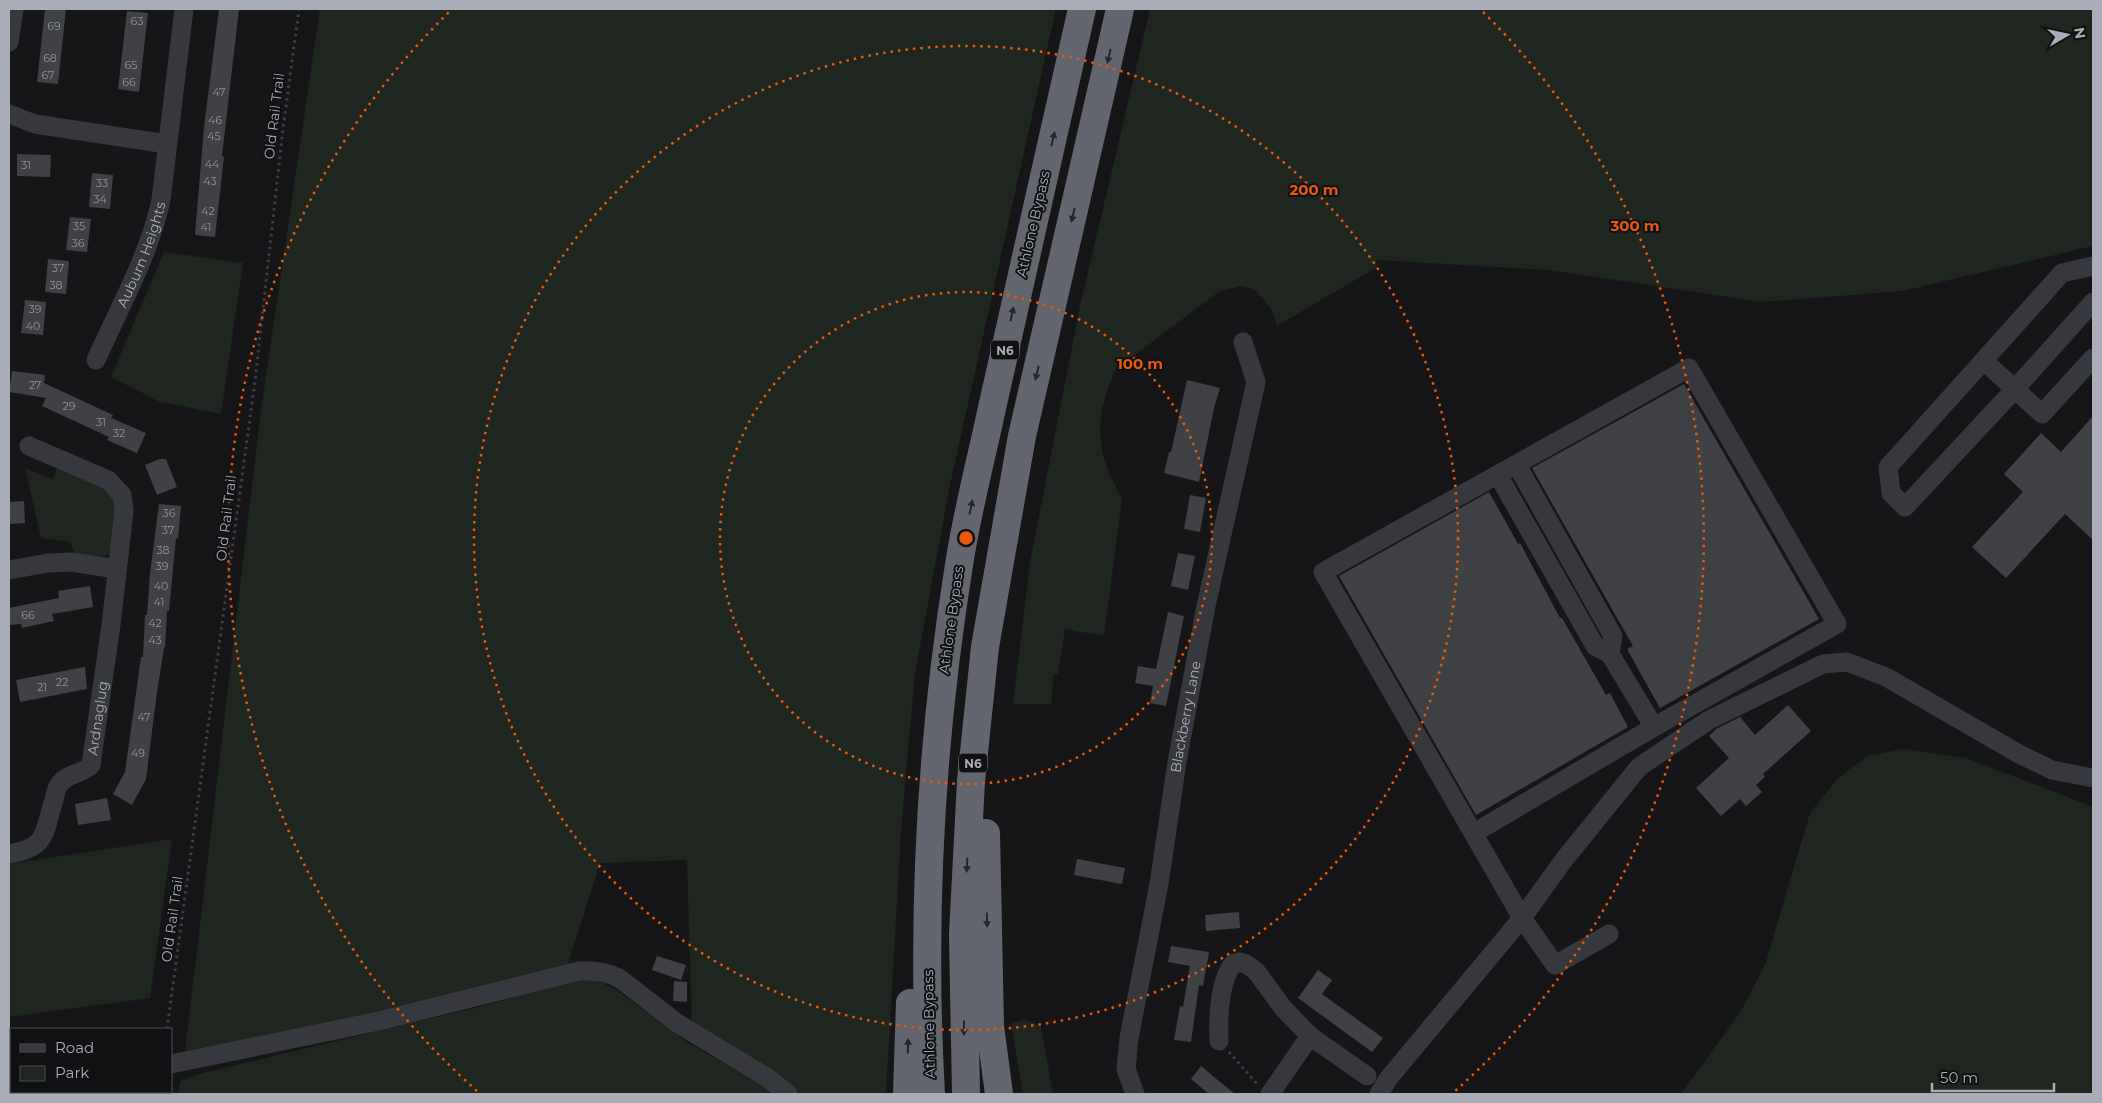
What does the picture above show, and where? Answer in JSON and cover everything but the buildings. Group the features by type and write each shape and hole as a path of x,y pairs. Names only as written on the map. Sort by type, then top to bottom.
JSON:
{"highway":[{"name":"Athlone Bypass","path":"931,1094 927,1027 929,861 940,694 959,562 1013,310 1082,9"},
{"name":"N6","path":"966,1094 963,934 971,781 985,647 1022,436 1120,9"},
{"name":"N6","path":"999,1094 990,1026 985,845 992,707 1022,436"},
{"name":"N6","path":"907,1094 913,907 924,770 940,694"}],"street":[{"path":"9,42 14,9"},
{"name":"Auburn Heights","path":"96,360 156,223 161,200 184,9"},
{"path":"9,114 35,124 167,144"},
{"path":"2093,266 2062,274 1888,467 1891,493 1905,507 2093,302"},
{"name":"Blackberry Lane","path":"1135,1094 1126,1069 1129,1038 1159,884 1177,762 1206,606 1256,382 1243,342"},
{"path":"1984,361 2042,414 2093,358"},
{"path":"1474,833 1654,726 1837,624 1689,368 1324,572 1522,918 1555,965 1609,934"},
{"name":"Ardnaglug","path":"9,854 35,846 42,839 59,785 66,778 84,771 91,765 118,569 124,511 123,499 119,490 108,480 30,446"},
{"path":"1517,464 1613,636 1610,654"},
{"path":"1498,475 1595,646 1610,654 1654,726"},
{"path":"1542,553 1561,543"},
{"path":"9,570 48,563 71,562 118,569"},
{"path":"1379,1094 1388,1079 1522,918 1562,861 1639,767 1709,720 1822,664 1847,662 1886,677 2019,754 2052,770 2093,778"},
{"path":"1219,1041 1218,1021 1226,977 1233,964 1239,962 1246,964 1256,971 1283,1008 1310,1036 1367,1076"},
{"path":"172,1064 379,1021 580,971 591,970 619,978 677,1023 768,1078 788,1094"},
{"path":"1266,1091 1310,1036"}],"path":[{"name":"Old Rail Trail","path":"167,1028 253,400 283,129 299,9"},
{"path":"1219,1041 1266,1091"}],"green space":[{"path":"320,9 1056,9 951,480 915,673 901,831 886,1094 796,1094 758,1061 692,1026 687,860 600,863 567,967 318,1027 185,1051 261,410"},
{"path":"1150,9 2093,9 2093,246 1903,291 1761,302 1549,270 1376,260 1377,267 1277,326 1272,311 1263,298 1253,289 1242,286 1220,291 1116,369 1108,387 1102,409 1100,431 1102,452 1109,473 1122,499 1104,636 1065,629 1058,674 1054,674 1051,704 1013,704 1030,562 1080,306"},
{"path":"164,252 243,263 221,414 160,402 111,377"},
{"path":"58,464 104,488 117,504 113,546 109,554 96,558 81,557 74,553 70,542 41,538 25,468 53,479"},
{"path":"1903,749 1966,758 2093,808 2093,1094 1681,1094 1741,1011 1765,965 1810,813 1837,779 1867,756"},
{"path":"172,839 150,998 9,1017 9,864"},
{"path":"579,979 598,981 618,991 687,1042 778,1094 178,1094 180,1081 199,1074 475,1008"},
{"path":"1024,1019 1041,1026 1053,1094 1023,1094 1011,1024"}]}
